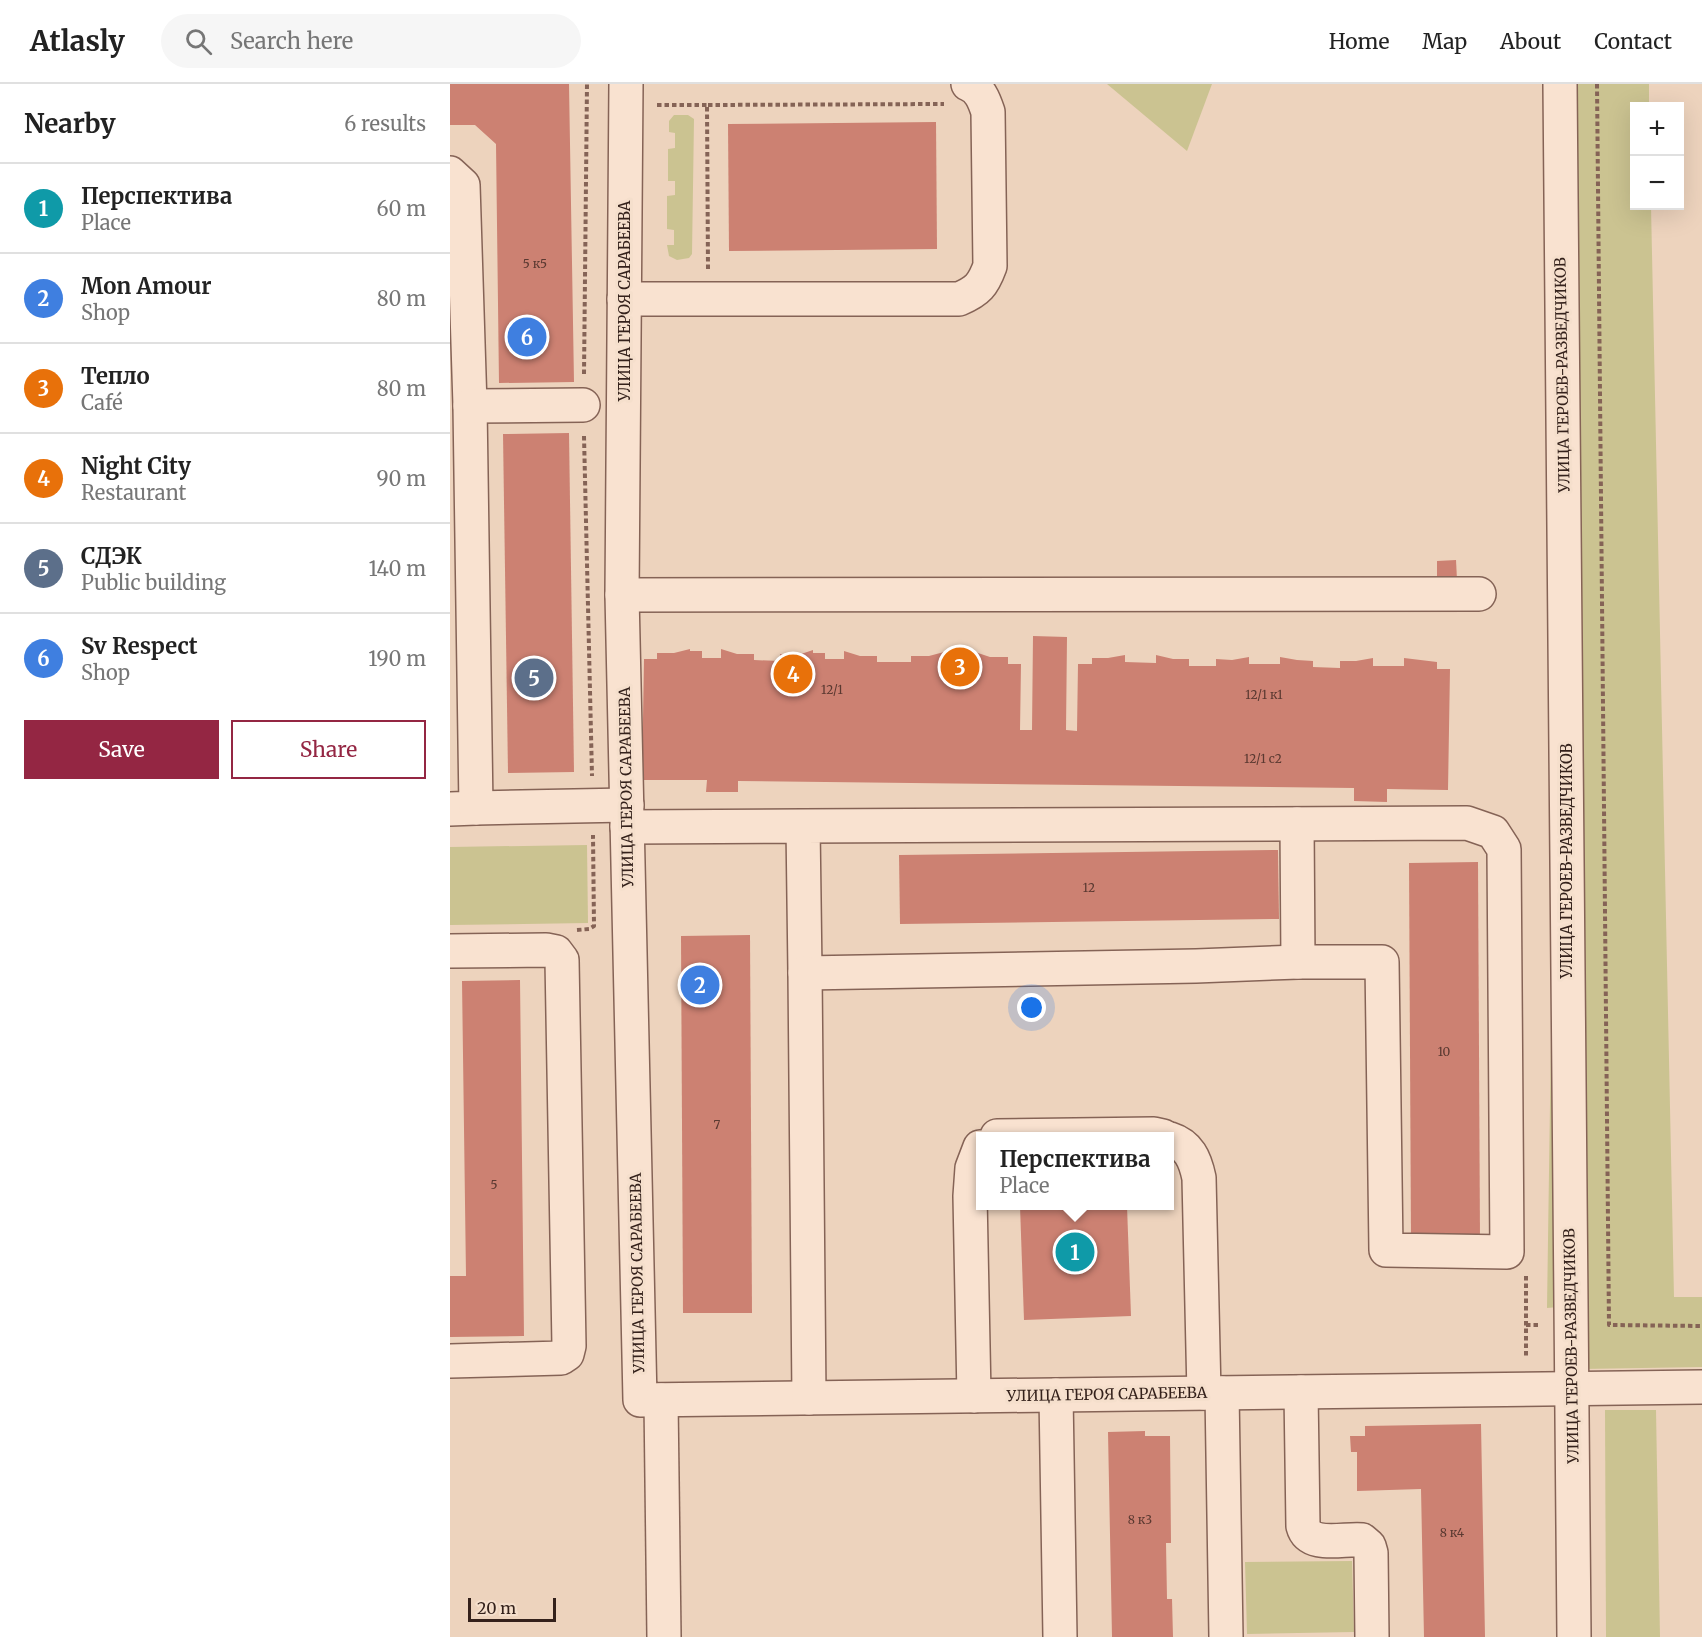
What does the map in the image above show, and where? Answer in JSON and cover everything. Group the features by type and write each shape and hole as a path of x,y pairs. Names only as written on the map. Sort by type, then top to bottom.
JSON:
{"street":[{"name":"УЛИЦА ГЕРОЯ САРАБЕЕВА","path":"626,84 622,595 640,1400 1702,1387"},
{"name":"УЛИЦА ГЕРОЕВ-РАЗВЕДЧИКОВ","path":"1560,84 1574,1637"},
{"path":"624,299 959,299 973,294 984,281 990,266 988,112 983,97 973,86 958,94"},
{"path":"450,173 463,185 470,406 463,809 592,806 627,816 803,826 1467,823 1492,832 1504,849 1507,1252 1386,1250 1382,962 805,973"},
{"path":"470,406 583,405"},
{"path":"622,595 1479,594"},
{"path":"1297,824 1298,962"},
{"path":"803,826 809,1398"},
{"path":"450,951 546,950 556,952 562,960 569,1346 567,1354 561,1358 450,1361"},
{"path":"1174,1140 1182,1143 1195,1159 1199,1178 1226,1637"},
{"path":"974,1396 970,1196 972,1168 976,1159"},
{"path":"1300,1392 1304,1532 1310,1538 1319,1540 1362,1540 1369,1546 1371,1552 1372,1637"},
{"path":"1056,1395 1060,1637"},
{"path":"661,1400 664,1637"}],"path":[{"path":"566,930 589,929 594,926 583,405 588,84"},
{"path":"1597,84 1609,1325 1702,1326"},
{"path":"650,105 707,105 958,94"},
{"path":"707,105 708,272"},
{"path":"1526,1325 1547,1325"}],"shaded area":[{"path":"1107,84 1212,84 1187,151"},
{"path":"1565,84 1649,84 1649,102 1630,102 1630,210 1651,210 1674,1297 1702,1297 1702,1367 1582,1369 1582,1305 1547,1308"},
{"path":"674,115 688,115 694,119 692,254 689,258 677,260 669,256 667,245 674,245 674,230 667,229 667,196 675,195 675,181 668,181 668,149 675,148 675,133 669,132 669,121"},
{"path":"587,845 588,923 450,925 450,847"},
{"path":"1605,1410 1656,1410 1660,1637 1606,1637"},
{"path":"1352,1561 1354,1632 1247,1634 1245,1562"}],"building":[{"path":"450,84 569,84 574,382 499,383 496,144 475,125 450,125"},
{"path":"936,122 937,249 729,251 728,124"},
{"path":"569,433 574,772 508,773 503,434"},
{"path":"1456,560 1457,580 1437,580 1437,561"},
{"path":"1033,636 1067,637 1066,730 1077,731 1078,664 1092,664 1092,658 1125,655 1125,662 1156,663 1156,655 1173,659 1189,659 1189,666 1216,666 1216,659 1232,660 1249,657 1249,664 1280,664 1280,657 1313,661 1313,667 1340,668 1340,661 1373,658 1373,666 1404,666 1404,658 1437,662 1437,669 1450,669 1448,790 1387,789 1387,802 1354,801 1354,788 738,781 738,792 706,792 707,780 642,780 644,659 657,659 657,653 674,653 690,649 690,651 702,651 702,658 721,658 721,649 737,654 754,654 754,660 780,661 780,654 798,655 813,650 813,653 825,653 825,659 844,659 844,651 860,656 877,656 877,662 911,662 911,656 929,656 944,652 944,654 956,655 956,661 975,661 975,652 990,657 1008,657 1008,664 1021,664 1020,730 1032,730"},
{"path":"1278,850 1279,919 900,924 899,855"},
{"path":"1478,862 1480,1240 1411,1240 1409,863"},
{"path":"750,935 752,1313 683,1313 681,936"},
{"path":"520,980 524,1336 450,1337 450,1276 466,1276 462,981"},
{"path":"1020,1210 1127,1210 1131,1316 1024,1320"},
{"path":"1481,1424 1485,1637 1424,1637 1421,1489 1357,1491 1357,1452 1351,1452 1350,1436 1365,1436 1365,1426"},
{"path":"1145,1431 1145,1436 1170,1436 1171,1543 1166,1543 1167,1599 1172,1599 1173,1637 1112,1637 1108,1432"}],"place":[{"name":"Sv Respect","path":"527,337"},
{"name":"Тепло","path":"960,667"},
{"name":"Night City","path":"793,674"},
{"name":"СДЭК","path":"534,678"},
{"name":"Mon Amour","path":"700,985"},
{"name":"Перспектива","path":"1075,1252"}]}
